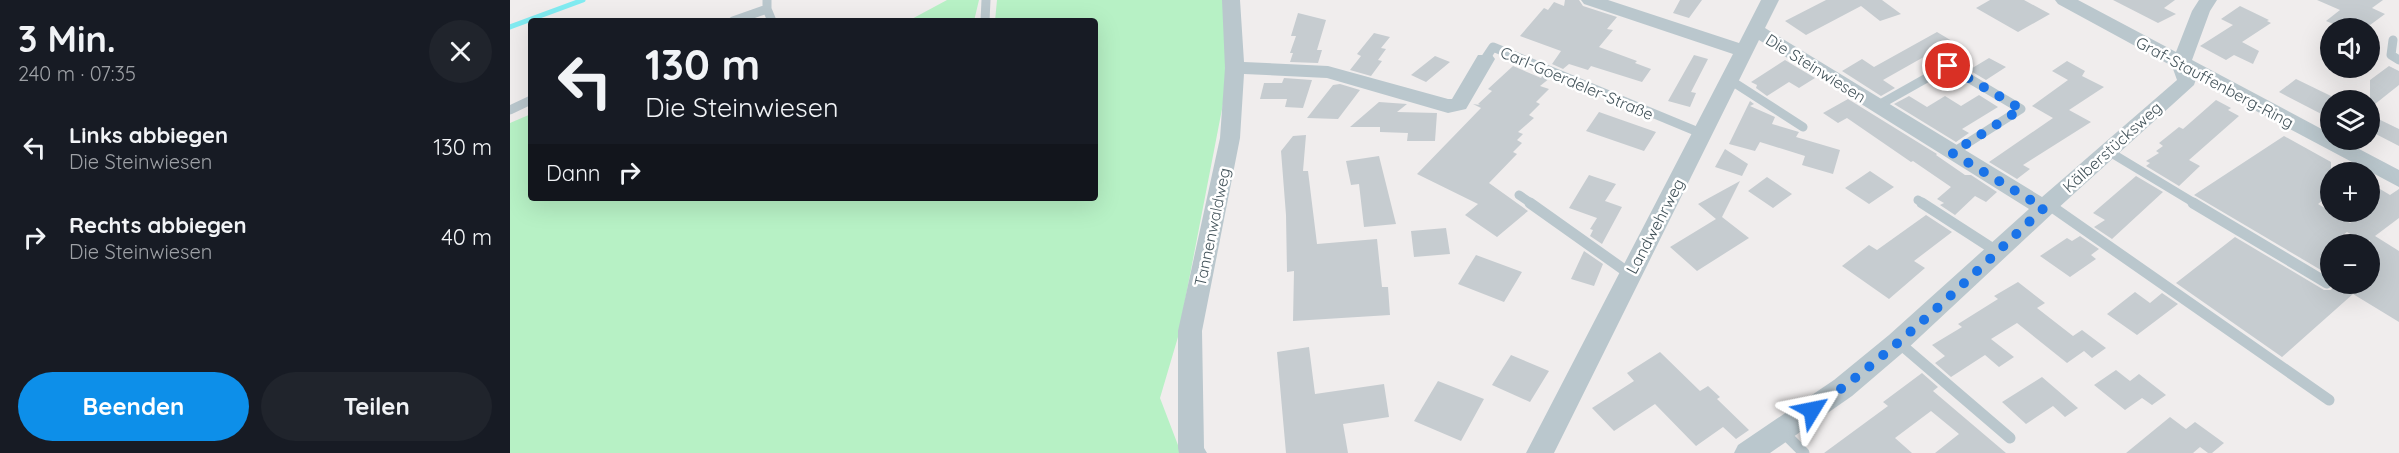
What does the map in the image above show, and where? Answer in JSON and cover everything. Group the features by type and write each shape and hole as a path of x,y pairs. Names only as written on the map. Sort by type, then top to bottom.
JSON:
{"street":[{"name":"Tannenwaldweg","path":"1193,453 1191,448 1190,331 1230,138 1235,68 1231,0"},
{"path":"1590,0 1744,51"},
{"name":"Landwehrweg","path":"1540,453 1770,0"},
{"name":"Graf-Stauffenberg-Ring","path":"2064,0 2399,179"},
{"name":"Kälberstücksweg","path":"1748,453 1843,388 1898,342 2187,81 2181,63 2201,11 2208,0"},
{"name":"Die Steinwiesen","path":"1755,30 1952,153 2046,206"},
{"name":"Carl-Goerdeler-Straße","path":"1235,68 1328,72 1448,106 1459,104 1485,59"}],"lane":[{"path":"985,18 986,0"},
{"path":"739,18 767,4"},
{"path":"2393,40 2391,55 2399,60"},
{"name":"Carl-Goerdeler-Straße","path":"1485,59 1493,47 1703,134"},
{"name":"Die Steinwiesen","path":"1877,106 1948,66 2021,109 1952,153"},
{"path":"1730,80 1803,127"},
{"path":"510,110 528,101"},
{"path":"2108,151 2320,279"},
{"path":"1519,195 1630,274"},
{"path":"1918,200 1998,252"},
{"path":"2046,206 2329,400"},
{"path":"1898,342 2010,438"},
{"path":"1782,431 1804,453"}],"green space":[{"path":"947,0 979,0 975,18 914,18"},
{"path":"997,0 1225,0 1228,78 1178,337 1160,398 1181,453 510,453 510,123 528,115 528,201 1098,201 1098,18 995,18"}],"building":[{"path":"1565,0 1579,0 1583,6 1617,17 1607,29 1613,30 1599,47 1637,61 1635,63 1651,69 1642,82 1591,66 1588,70 1569,64 1563,69 1552,64 1561,51 1520,36 1544,8 1548,10 1554,2 1564,6"},
{"path":"1680,0 1702,0 1689,18 1673,13"},
{"path":"1826,0 1882,0 1901,14 1880,21 1861,6 1806,35 1785,21"},
{"path":"1990,0 2024,0 2050,14 2018,32 1976,8"},
{"path":"2113,0 2175,0 2164,8 2176,14 2158,23"},
{"path":"2317,0 2383,0 2372,8 2385,14 2380,18 2330,18 2340,10"},
{"path":"2240,6 2271,23 2242,42 2259,51 2253,64 2234,55 2226,60 2200,46 2233,25 2221,19"},
{"path":"1298,13 1326,20 1317,50 1322,50 1318,63 1290,62 1293,53 1290,53 1296,36 1291,36"},
{"path":"1937,32 1952,41 1883,80 1895,88 1881,96 1842,71 1862,59 1874,67"},
{"path":"1374,33 1390,37 1381,48 1386,49 1378,60 1382,61 1371,76 1350,70 1361,56 1357,54"},
{"path":"1694,55 1708,59 1691,92 1696,93 1690,107 1668,101"},
{"path":"1435,56 1450,62 1426,82 1411,75"},
{"path":"1989,58 2006,67 1986,80 1969,70"},
{"path":"1785,60 1815,78 1799,88 1789,82 1767,96 1751,82"},
{"path":"2067,61 2085,71 2082,76 2104,87 2069,110 2091,122 2023,165 2030,169 2017,179 1989,162 2053,118 2032,106 2068,80 2052,71"},
{"path":"1513,66 1541,78 1543,75 1550,78 1540,86 1549,89 1536,102 1540,104 1529,115 1534,118 1518,132 1523,134 1517,140 1522,143 1513,152 1517,154 1489,183 1528,211 1497,237 1465,215 1478,204 1417,174 1481,108 1473,104 1480,105 1478,104 1492,91 1488,89"},
{"path":"2389,66 2399,71 2399,85 2380,100 2380,90 2370,90 2370,80 2380,78 2380,73"},
{"path":"1284,78 1312,80 1303,108 1285,107 1287,99 1260,99 1264,83 1282,83"},
{"path":"2296,79 2320,91 2320,113 2279,92"},
{"path":"1340,84 1360,90 1338,119 1307,118 1333,85"},
{"path":"1979,95 1998,107 1962,129 1969,133 1956,142 1894,104 1909,96 1927,107 1945,96 1961,106"},
{"path":"1848,99 1937,154 1965,175 1971,175 1997,192 1986,202 1975,196 1955,215 1940,205 1944,203 1937,199 1951,187 1847,118 1838,123 1823,113"},
{"path":"2216,100 2231,108 2228,110 2239,116 2189,160 2200,166 2179,186 2146,166 2150,163 2146,161 2159,153 2156,151 2163,146 2159,143 2179,127 2183,129"},
{"path":"1750,101 1754,104 1750,106 1775,117 1772,124 1799,132 1796,137 1840,150 1833,174 1802,165 1805,156 1760,142 1755,151 1729,144"},
{"path":"1379,102 1407,104 1397,112 1437,113 1435,141 1407,141 1408,133 1380,132 1380,127 1350,127"},
{"path":"1599,112 1656,132 1644,151 1586,131"},
{"path":"2380,120 2399,129 2399,146 2380,136"},
{"path":"1306,135 1303,171 1308,171 1317,244 1377,239 1382,287 1388,287 1390,315 1293,321 1294,271 1287,272 1286,215 1281,151 1293,136"},
{"path":"2284,136 2331,162 2320,162 2320,202 2318,204 2320,205 2320,222 2380,222 2380,189 2390,195 2399,189 2399,218 2378,234 2347,232 2320,234 2320,269 2194,195"},
{"path":"1725,149 1748,164 1742,176 1715,167"},
{"path":"1379,156 1396,224 1364,227 1359,184 1351,185 1346,161"},
{"path":"1870,171 1894,187 1869,204 1845,188"},
{"path":"1589,175 1616,184 1605,201 1622,207 1602,244 1590,236 1593,230 1590,229 1597,218 1569,208"},
{"path":"2136,176 2163,192 2112,239 2094,227 2105,220 2093,213"},
{"path":"1767,177 1792,194 1773,208 1748,191"},
{"path":"1740,181 1722,217 1749,238 1697,271 1670,247 1716,219 1698,204"},
{"path":"1926,215 1952,232 1914,261 1925,268 1889,299 1842,266 1869,245 1877,250"},
{"path":"1446,228 1450,254 1414,257 1411,231"},
{"path":"2080,236 2099,249 2091,255 2096,259 2070,277 2040,256 2067,238 2072,241"},
{"path":"2235,237 2320,288 2320,294 2353,294 2282,357 2176,283"},
{"path":"2380,239 2399,251 2399,322 2353,294 2380,294"},
{"path":"1584,251 1603,264 1594,286 1571,279"},
{"path":"1476,255 1522,272 1504,302 1458,284"},
{"path":"2018,282 2045,303 2037,308 2073,336 2082,330 2106,348 2092,358 2084,351 2067,363 2017,323 1991,339 2014,357 1999,367 1985,355 1951,377 1935,363 1945,356 1932,345 1962,327 1958,324 1998,299 1994,296"},
{"path":"2135,292 2150,303 2162,293 2178,304 2137,335 2107,314"},
{"path":"1309,347 1315,394 1384,384 1389,417 1343,424 1348,453 1286,453 1277,352"},
{"path":"1660,352 1700,391 1708,386 1720,397 1717,399 1749,430 1736,439 1723,427 1696,446 1655,404 1614,431 1592,408 1634,381 1627,373"},
{"path":"1511,355 1549,371 1530,402 1492,385"},
{"path":"2116,370 2130,381 2139,374 2166,395 2152,405 2142,398 2125,410 2094,385"},
{"path":"1922,373 1938,387 1933,391 2006,453 1935,453 1959,434 1931,411 1895,438 1912,453 1824,453 1888,406 1883,402"},
{"path":"2042,377 2078,408 2065,417 2053,406 2026,424 2002,402"},
{"path":"1438,381 1484,399 1461,441 1414,421"},
{"path":"2170,417 2186,429 2195,422 2224,443 2212,453 2200,447 2193,453 2126,453"}],"waterway":[{"path":"534,18 583,0"},
{"path":"510,27 528,20"}],"route":[{"path":"1812,410 1843,388 1898,342 2044,208 1952,153 2021,109 1948,66"}]}
